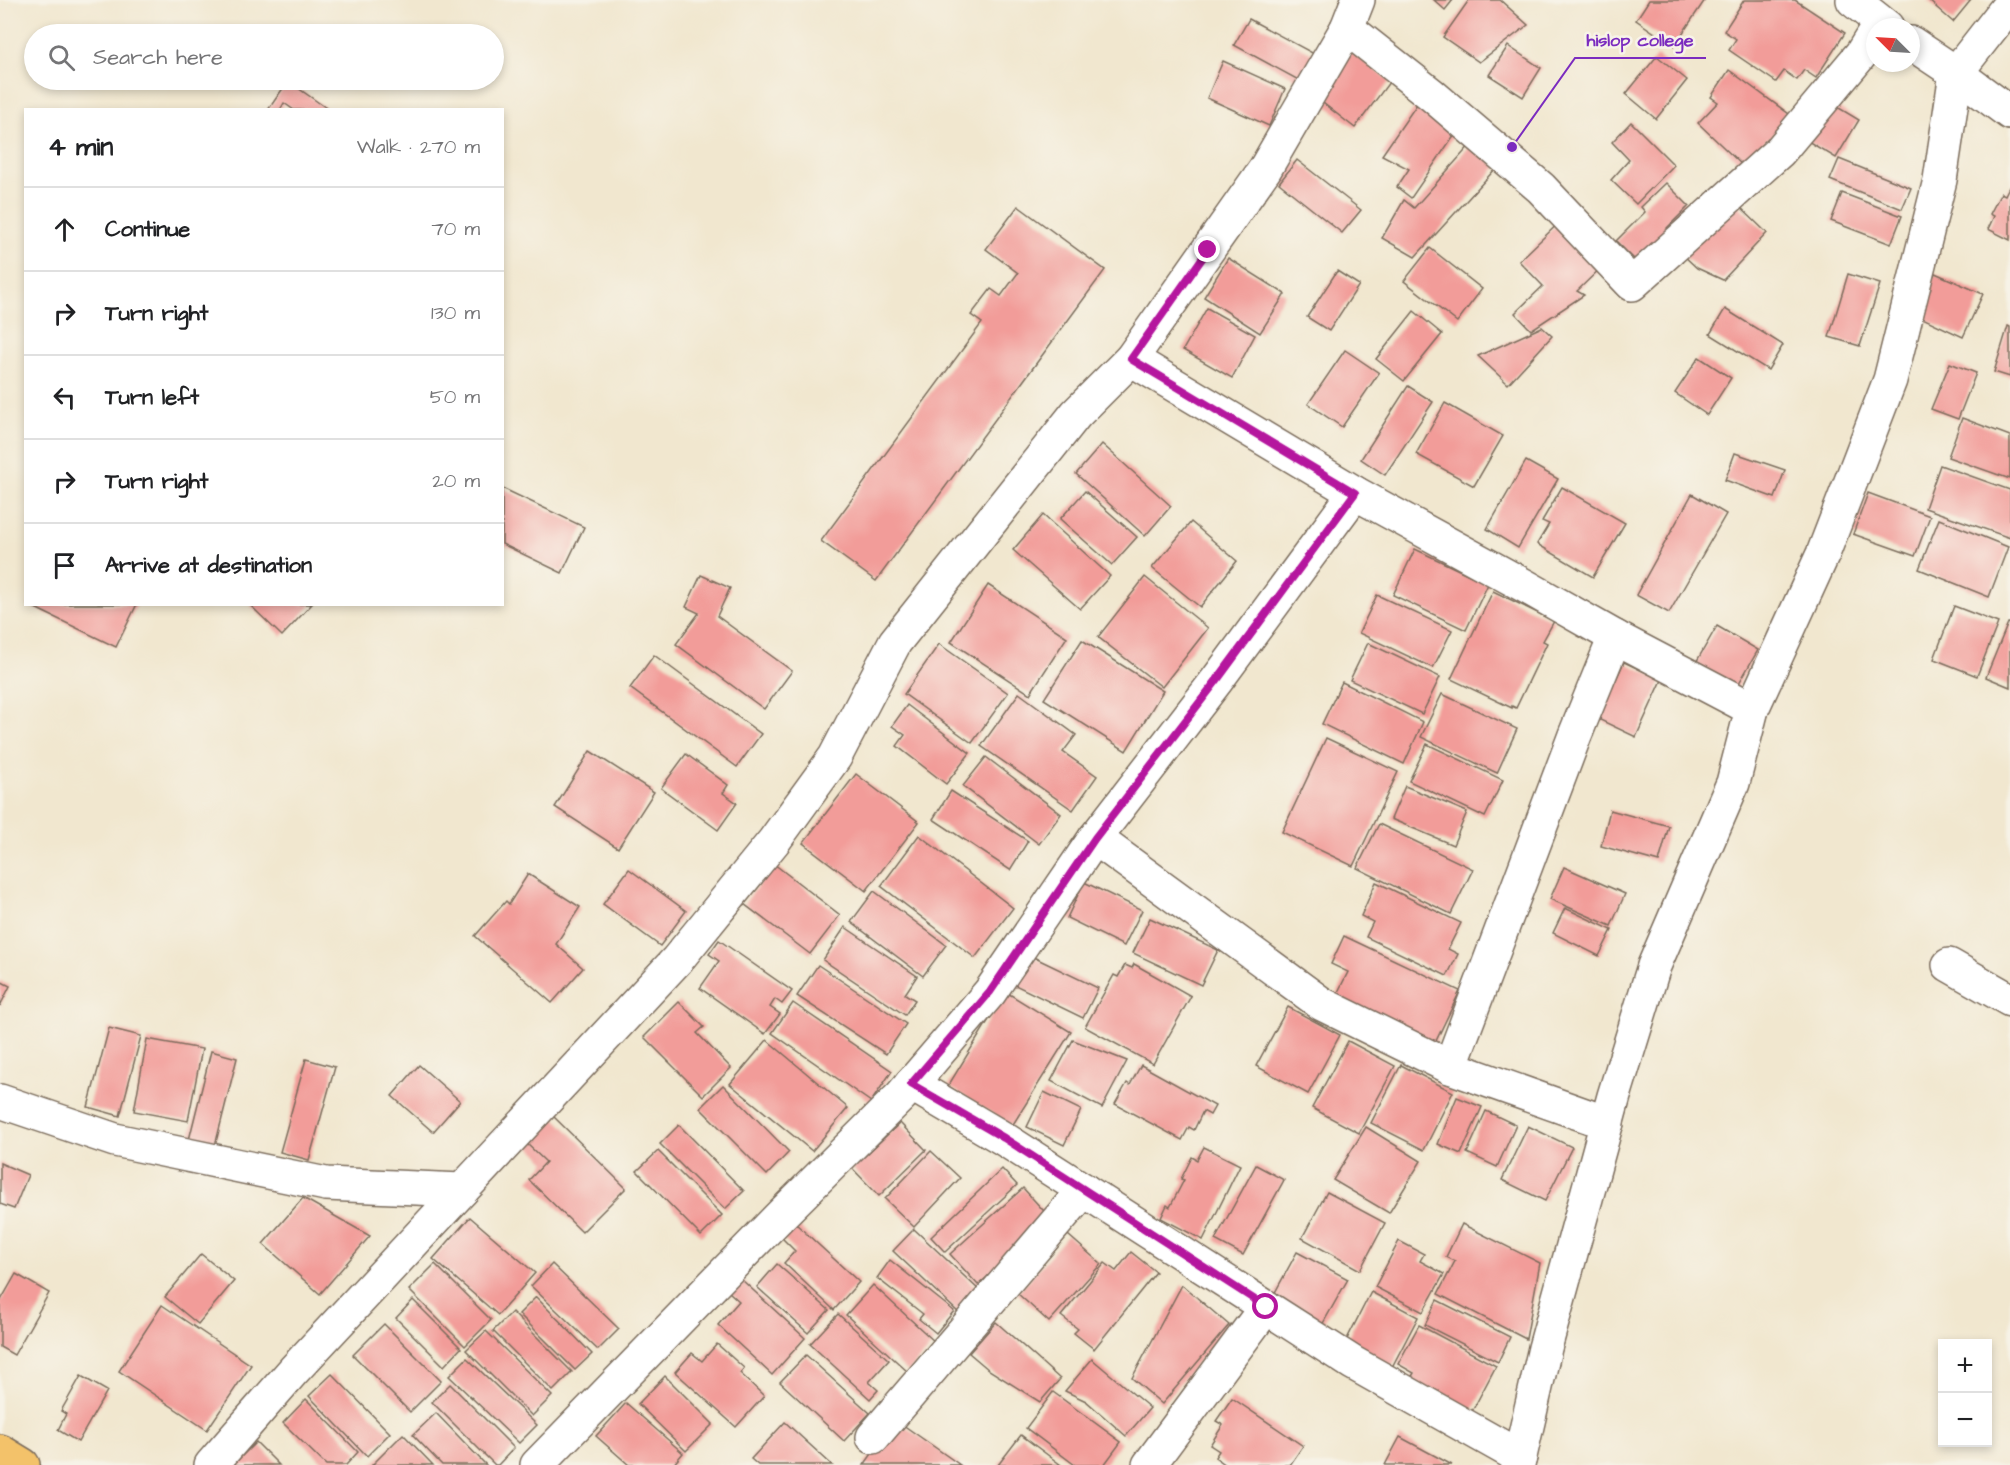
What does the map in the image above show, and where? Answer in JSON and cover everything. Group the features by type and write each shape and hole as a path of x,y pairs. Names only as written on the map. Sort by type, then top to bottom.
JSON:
{"main road":[{"path":"0,1451 23,1465"}],"street":[{"path":"1853,0 1871,18"},
{"path":"911,1084 1004,1138 1353,1363 1519,1461 1545,1348 1607,1123 1654,966 1733,783 1752,709 1823,554 1890,380 1940,180 1956,73 2010,4"},
{"path":"212,1465 294,1370 677,960 767,850 835,757 895,642 1076,414 1131,359 1265,169 1352,14 1432,95 1541,188 1632,284 1780,151 1866,48"},
{"path":"1920,49 2010,113"},
{"path":"1131,359 1355,493 1615,638 1752,709"},
{"path":"537,1465 911,1084 990,992 1095,838 1217,680 1355,493"},
{"path":"1450,1067 1575,735 1615,638"},
{"path":"1095,838 1322,1004 1450,1067 1607,1123"},
{"path":"1948,965 2010,1000"},
{"path":"0,1101 115,1140 326,1184 462,1190"},
{"path":"873,1437 1084,1190"},
{"path":"1149,1465 1266,1307"}],"building":[{"path":"1434,0 1453,0 1445,10"},
{"path":"1469,0 1500,0 1528,25 1479,62 1443,37"},
{"path":"1649,0 1705,0 1674,46 1636,20"},
{"path":"1744,0 1795,0 1845,33 1816,78 1804,70 1797,80 1784,71 1776,82 1729,50 1736,39 1724,31"},
{"path":"1928,0 1971,0 1953,22"},
{"path":"1249,19 1318,56 1304,83 1234,45"},
{"path":"1508,46 1541,68 1523,97 1489,75"},
{"path":"1349,50 1390,81 1355,128 1314,96"},
{"path":"1657,56 1687,80 1656,119 1626,94"},
{"path":"1223,61 1285,89 1269,126 1207,98"},
{"path":"1729,70 1789,114 1770,140 1768,138 1742,165 1698,123 1718,102 1711,97"},
{"path":"282,90 301,90 326,108 291,108 284,103 281,108 269,108"},
{"path":"1824,99 1859,120 1836,158 1801,137"},
{"path":"1419,101 1459,128 1411,198 1397,187 1409,169 1382,155"},
{"path":"1631,122 1674,165 1636,204 1611,180 1629,160 1612,142"},
{"path":"1472,143 1497,167 1415,257 1382,238 1404,200 1414,208"},
{"path":"1839,159 1911,188 1902,209 1830,180"},
{"path":"1297,160 1361,210 1342,233 1279,183"},
{"path":"1666,183 1689,206 1667,228 1674,235 1641,266 1616,241 1645,212 1641,207"},
{"path":"2010,185 2010,240 1988,229 1994,216 1990,214 2001,193 2005,195"},
{"path":"1842,193 1902,216 1891,244 1831,221"},
{"path":"1733,200 1767,233 1723,280 1697,268 1682,254"},
{"path":"1018,206 1105,270 876,581 821,541 982,323 971,315 991,289 1001,296 1018,273 986,249"},
{"path":"1565,217 1608,261 1577,291 1584,295 1531,330 1515,313 1543,286 1519,261"},
{"path":"1430,248 1482,289 1457,322 1404,281"},
{"path":"1228,258 1285,294 1260,333 1204,297"},
{"path":"1337,271 1359,285 1329,331 1307,317"},
{"path":"1935,273 1983,294 1963,337 1916,315"},
{"path":"1848,274 1880,284 1860,346 1829,337"},
{"path":"1207,308 1255,335 1232,378 1183,350"},
{"path":"1725,309 1783,345 1768,370 1710,334"},
{"path":"1414,311 1442,334 1404,381 1376,359"},
{"path":"2008,326 2010,327 2010,377 1994,372"},
{"path":"1542,327 1552,336 1508,384 1478,356"},
{"path":"1345,350 1379,373 1342,427 1308,404"},
{"path":"1699,357 1731,378 1707,415 1675,393"},
{"path":"1950,363 1976,373 1958,419 1931,409"},
{"path":"1408,386 1433,402 1385,475 1361,459"},
{"path":"1445,403 1503,436 1474,486 1416,454"},
{"path":"1962,418 2010,436 2010,479 1948,457"},
{"path":"1102,444 1171,506 1145,536 1076,474"},
{"path":"1735,453 1785,470 1775,498 1725,480"},
{"path":"1526,461 1558,479 1518,548 1487,529"},
{"path":"1940,465 2010,490 2010,538 1925,508"},
{"path":"1562,487 1625,523 1593,577 1537,544 1549,524 1542,521"},
{"path":"504,489 584,527 562,573 504,545"},
{"path":"1085,491 1137,537 1112,565 1060,519"},
{"path":"1868,493 1930,516 1915,556 1853,534"},
{"path":"1692,494 1726,514 1669,613 1636,595"},
{"path":"1043,515 1110,576 1080,609 1013,550"},
{"path":"1939,519 2008,547 1989,597 1919,569"},
{"path":"1191,522 1237,561 1200,607 1152,568"},
{"path":"1415,549 1488,584 1466,630 1393,595"},
{"path":"701,575 730,588 717,616 792,671 764,709 676,644 699,613 686,607"},
{"path":"1145,577 1208,628 1162,687 1098,637"},
{"path":"988,585 1067,637 1030,694 951,642"},
{"path":"1493,591 1554,621 1543,641 1547,643 1516,708 1451,679"},
{"path":"1377,595 1452,630 1433,668 1359,633"},
{"path":"31,606 136,606 116,647"},
{"path":"251,606 310,606 282,636"},
{"path":"1954,606 1998,623 1977,676 1934,659"},
{"path":"2008,623 2010,623 2010,687 1986,677"},
{"path":"1717,626 1758,650 1735,690 1694,666"},
{"path":"1082,640 1163,691 1126,751 1044,699"},
{"path":"1368,643 1440,677 1422,714 1350,680"},
{"path":"939,644 1008,693 972,743 904,694"},
{"path":"654,655 761,734 737,767 630,688"},
{"path":"1624,662 1662,680 1636,737 1598,719"},
{"path":"1342,682 1423,722 1404,764 1322,724"},
{"path":"1019,693 1076,735 1063,752 1097,776 1073,810 981,746"},
{"path":"1442,694 1517,729 1497,773 1421,737"},
{"path":"907,705 970,753 946,784 897,746 905,735 892,726"},
{"path":"1326,738 1398,772 1353,866 1282,832"},
{"path":"1427,744 1503,780 1485,817 1409,781"},
{"path":"590,751 654,792 618,848 555,807"},
{"path":"686,754 728,785 723,793 737,803 718,830 661,788"},
{"path":"986,757 1061,814 1039,844 963,786"},
{"path":"856,774 919,822 866,891 803,843"},
{"path":"1405,786 1467,812 1453,845 1391,819"},
{"path":"951,791 1028,841 1010,870 933,819"},
{"path":"1610,810 1669,826 1659,862 1601,846"},
{"path":"1379,824 1473,869 1451,914 1357,868"},
{"path":"919,835 1013,908 975,958 881,886"},
{"path":"774,864 840,915 810,954 744,904"},
{"path":"1564,867 1625,894 1611,926 1550,899"},
{"path":"629,869 686,911 660,946 603,904"},
{"path":"528,874 580,907 556,944 583,968 552,1003 475,936 506,901 509,904"},
{"path":"1084,882 1142,910 1124,946 1067,918"},
{"path":"1376,882 1461,923 1448,949 1458,954 1447,976 1366,937 1373,922 1361,916"},
{"path":"874,891 946,945 923,976 851,922"},
{"path":"1565,908 1612,930 1599,956 1553,933"},
{"path":"1150,918 1218,950 1201,985 1133,953"},
{"path":"845,927 917,976 905,994 915,1000 905,1015 823,960"},
{"path":"1344,936 1460,991 1434,1045 1333,1002 1348,972 1331,964"},
{"path":"719,940 792,991 782,1004 775,999 770,1007 780,1014 765,1034 700,988 719,961 709,954"},
{"path":"1029,955 1098,988 1083,1018 1015,985"},
{"path":"1134,964 1191,996 1153,1064 1085,1027 1114,975 1118,977 1125,965 1132,968"},
{"path":"818,965 906,1024 886,1054 797,996"},
{"path":"0,981 10,986 0,1006"},
{"path":"1006,992 1071,1032 1012,1126 948,1086"},
{"path":"679,1002 704,1027 697,1033 731,1068 703,1096 644,1037"},
{"path":"793,1003 892,1071 871,1102 772,1033"},
{"path":"1288,1007 1340,1035 1308,1094 1256,1066"},
{"path":"109,1028 141,1036 120,1116 88,1107"},
{"path":"147,1039 202,1049 188,1121 134,1111"},
{"path":"767,1040 848,1108 812,1151 730,1084"},
{"path":"1073,1040 1127,1061 1102,1108 1051,1081"},
{"path":"1348,1041 1395,1066 1359,1133 1312,1108"},
{"path":"211,1051 237,1058 214,1150 188,1144"},
{"path":"306,1059 335,1067 309,1160 280,1152"},
{"path":"419,1065 460,1101 433,1132 392,1096"},
{"path":"1141,1065 1215,1106 1210,1115 1203,1111 1194,1130 1189,1127 1182,1140 1115,1104 1127,1083 1130,1085"},
{"path":"1401,1065 1453,1092 1424,1150 1371,1123"},
{"path":"723,1085 789,1152 767,1175 700,1108"},
{"path":"1044,1092 1081,1110 1064,1145 1027,1127"},
{"path":"1457,1097 1482,1107 1461,1154 1438,1144"},
{"path":"1486,1111 1516,1125 1497,1167 1467,1153"},
{"path":"552,1115 626,1188 582,1232 529,1180 546,1162 525,1142"},
{"path":"900,1123 926,1150 879,1196 852,1168"},
{"path":"679,1125 744,1191 725,1209 660,1144"},
{"path":"1528,1126 1572,1147 1545,1201 1502,1180"},
{"path":"1366,1127 1421,1161 1389,1213 1333,1180"},
{"path":"1204,1147 1240,1165 1203,1240 1161,1218 1167,1205 1170,1207 1184,1180 1181,1179 1192,1157 1197,1160"},
{"path":"658,1151 722,1215 701,1236 637,1171"},
{"path":"931,1151 960,1178 914,1227 885,1199"},
{"path":"0,1163 28,1175 14,1209 0,1204"},
{"path":"1256,1165 1284,1180 1243,1255 1215,1240"},
{"path":"1002,1169 1017,1185 945,1252 931,1237"},
{"path":"1023,1188 1052,1220 978,1285 950,1254"},
{"path":"1327,1192 1385,1223 1360,1270 1302,1238"},
{"path":"303,1198 370,1236 320,1294 263,1244"},
{"path":"470,1217 535,1273 498,1315 433,1259"},
{"path":"795,1223 859,1282 834,1310 784,1263 795,1251 782,1238"},
{"path":"1462,1224 1540,1263 1526,1339 1438,1294 1455,1261 1446,1257"},
{"path":"914,1229 980,1291 959,1313 893,1251"},
{"path":"1068,1235 1101,1264 1049,1322 1017,1293"},
{"path":"1399,1241 1424,1254 1420,1261 1444,1274 1423,1312 1375,1287"},
{"path":"1131,1252 1156,1272 1094,1349 1074,1333 1078,1329 1061,1316 1105,1263 1116,1271"},
{"path":"1297,1252 1348,1279 1322,1325 1272,1298"},
{"path":"201,1254 234,1281 198,1324 165,1297"},
{"path":"890,1260 954,1311 936,1333 919,1319 923,1314 877,1278"},
{"path":"435,1264 491,1320 465,1346 409,1290"},
{"path":"552,1264 619,1329 598,1350 531,1286"},
{"path":"777,1264 829,1310 808,1333 757,1287"},
{"path":"16,1274 49,1293 14,1355 0,1347 0,1302"},
{"path":"741,1279 805,1338 772,1375 718,1325 739,1301 729,1292"},
{"path":"873,1285 935,1342 908,1372 846,1315"},
{"path":"1182,1285 1229,1325 1162,1404 1132,1378"},
{"path":"1371,1292 1418,1317 1392,1367 1345,1343"},
{"path":"536,1297 592,1354 575,1370 519,1314"},
{"path":"413,1300 461,1348 444,1366 396,1318"},
{"path":"1437,1300 1510,1337 1498,1362 1425,1325"},
{"path":"162,1305 251,1365 207,1430 119,1371"},
{"path":"512,1312 572,1372 553,1391 493,1331"},
{"path":"838,1314 889,1360 869,1382 878,1390 870,1399 810,1344"},
{"path":"996,1322 1060,1379 1040,1402 989,1370 969,1353"},
{"path":"384,1324 441,1381 410,1412 353,1355"},
{"path":"1419,1325 1496,1366 1469,1417 1408,1383 1414,1373 1398,1364"},
{"path":"486,1331 552,1396 532,1416 466,1350"},
{"path":"717,1344 744,1368 740,1373 764,1396 736,1427 675,1372 692,1353 702,1361"},
{"path":"806,1355 870,1413 844,1441 780,1382"},
{"path":"467,1358 537,1425 519,1443 449,1376"},
{"path":"1092,1359 1150,1408 1126,1436 1086,1401 1065,1391"},
{"path":"332,1374 390,1433 367,1456 309,1396"},
{"path":"81,1376 107,1391 78,1442 58,1430 66,1414 61,1411"},
{"path":"665,1376 713,1424 686,1451 638,1404"},
{"path":"450,1384 514,1448 498,1465 495,1465 432,1402"},
{"path":"1053,1392 1121,1442 1104,1465 1075,1465 1026,1428"},
{"path":"1232,1398 1303,1446 1290,1465 1226,1465 1215,1457 1219,1451 1210,1445 1223,1425 1216,1421"},
{"path":"306,1399 358,1452 346,1465 326,1465 283,1423"},
{"path":"626,1403 683,1453 673,1465 629,1465 596,1436"},
{"path":"436,1413 486,1465 442,1465 413,1435"},
{"path":"896,1420 960,1465 864,1465"},
{"path":"785,1422 832,1465 758,1465 751,1459"},
{"path":"403,1434 433,1465 372,1465"},
{"path":"1021,1435 1061,1465 998,1465"},
{"path":"1400,1437 1452,1465 1385,1465"},
{"path":"256,1442 279,1465 233,1465"}],"place":[{"name":"hislop college","path":"1512,147"}],"route":[{"path":"1208,250 1131,359 1355,493 1217,680 1095,838 990,992 911,1084 1004,1138 1266,1307"}]}
